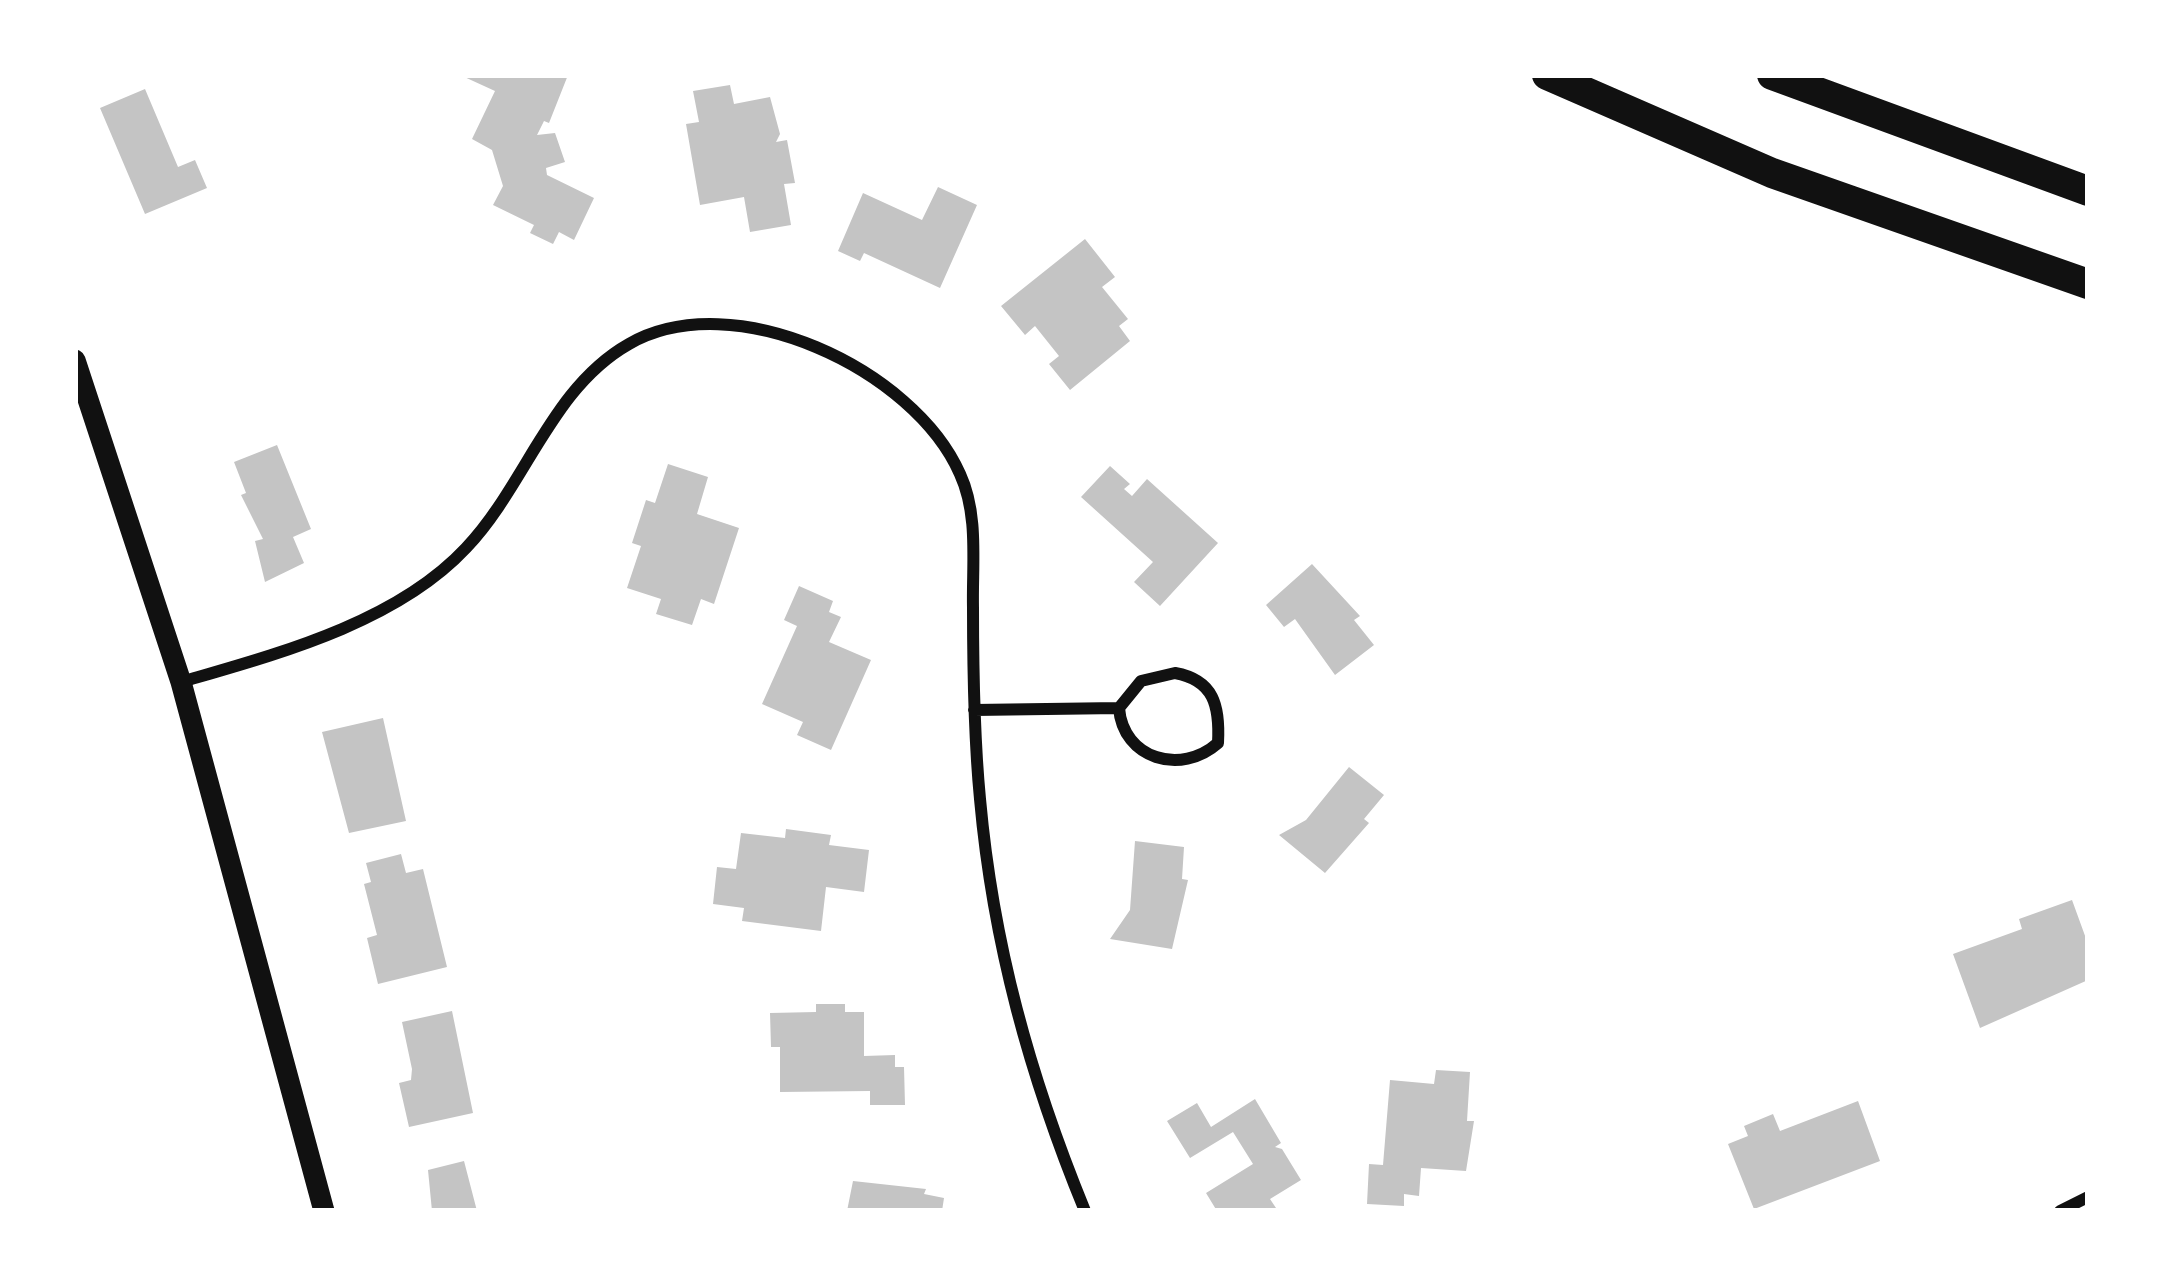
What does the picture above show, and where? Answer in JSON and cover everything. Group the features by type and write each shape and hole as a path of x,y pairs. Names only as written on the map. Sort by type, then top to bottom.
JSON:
{"highway":[{"path":"1546,75 1772,173 2088,284"},
{"path":"1772,75 2088,191"}],"main road":[{"path":"75,360 181,682 325,1211"}],"street":[{"path":"181,682 357,620 407,596 467,547 544,432 605,358 658,327 734,325 806,344 869,372 915,409 943,443 961,475 971,512 974,710 999,950 1038,1096 1085,1211"},
{"path":"1175,673 1198,677 1213,692 1218,743 1206,754 1178,760 1150,757 1134,748 1120,725 1119,708 1141,681 1175,673"},
{"path":"974,710 1119,708"},
{"path":"2060,1211 2088,1197"}],"building":[{"path":"460,75 568,75 549,123 544,121 537,135 555,133 565,162 546,168 547,175 594,198 574,240 559,232 553,244 530,233 534,225 493,205 503,186 492,150 472,139 495,91"},
{"path":"730,85 734,104 770,97 780,134 776,142 787,140 795,183 784,184 791,225 750,232 744,197 700,205 686,124 699,122 693,91"},
{"path":"145,89 178,167 195,160 207,188 145,214 100,108"},
{"path":"938,187 977,205 940,288 864,253 860,261 838,251 863,193 922,220"},
{"path":"1085,239 1115,277 1102,287 1128,319 1119,326 1130,341 1070,390 1049,364 1059,356 1035,326 1025,335 1001,306"},
{"path":"277,445 311,529 293,537 304,563 265,582 255,541 263,539 241,495 246,493 234,462"},
{"path":"668,464 708,477 697,514 739,528 714,604 701,599 692,625 656,614 661,599 627,588 641,546 632,543 646,500 655,503"},
{"path":"1110,466 1130,484 1124,489 1132,496 1147,479 1218,543 1160,606 1134,582 1153,562 1081,497"},
{"path":"1312,564 1360,616 1354,620 1374,645 1335,675 1295,619 1284,627 1266,605"},
{"path":"799,586 833,601 829,612 841,617 829,642 871,660 831,750 797,735 803,722 762,704 797,626 784,620"},
{"path":"383,718 406,821 349,833 322,732"},
{"path":"1349,767 1384,795 1364,819 1369,823 1325,873 1279,835 1306,820"},
{"path":"786,829 831,835 829,845 869,850 864,892 826,887 821,931 742,921 744,908 713,904 717,867 736,869 741,833 785,838"},
{"path":"1135,841 1184,847 1182,879 1188,880 1172,949 1110,939 1130,910"},
{"path":"401,854 406,873 423,869 447,967 378,984 367,938 377,935 364,884 371,882 366,863"},
{"path":"2072,900 2088,944 2088,980 1980,1028 1953,954 2022,929 2019,919"},
{"path":"816,1004 845,1004 845,1012 864,1012 864,1056 895,1055 895,1067 904,1067 905,1105 870,1105 870,1091 780,1092 780,1047 771,1047 770,1013 816,1012"},
{"path":"452,1011 473,1113 409,1127 399,1083 411,1080 412,1069 402,1022"},
{"path":"1436,1070 1470,1072 1467,1121 1474,1121 1466,1171 1421,1168 1419,1196 1404,1194 1404,1206 1367,1204 1369,1164 1383,1165 1390,1080 1434,1084"},
{"path":"1255,1099 1281,1143 1275,1147 1282,1149 1301,1180 1270,1199 1278,1211 1217,1211 1206,1193 1253,1164 1233,1132 1190,1158 1167,1121 1197,1103 1211,1127"},
{"path":"1858,1101 1880,1161 1754,1209 1728,1144 1748,1136 1744,1126 1773,1114 1780,1131"},
{"path":"464,1161 477,1211 432,1211 428,1170"},
{"path":"853,1181 926,1189 924,1194 944,1198 942,1211 847,1211"}]}
